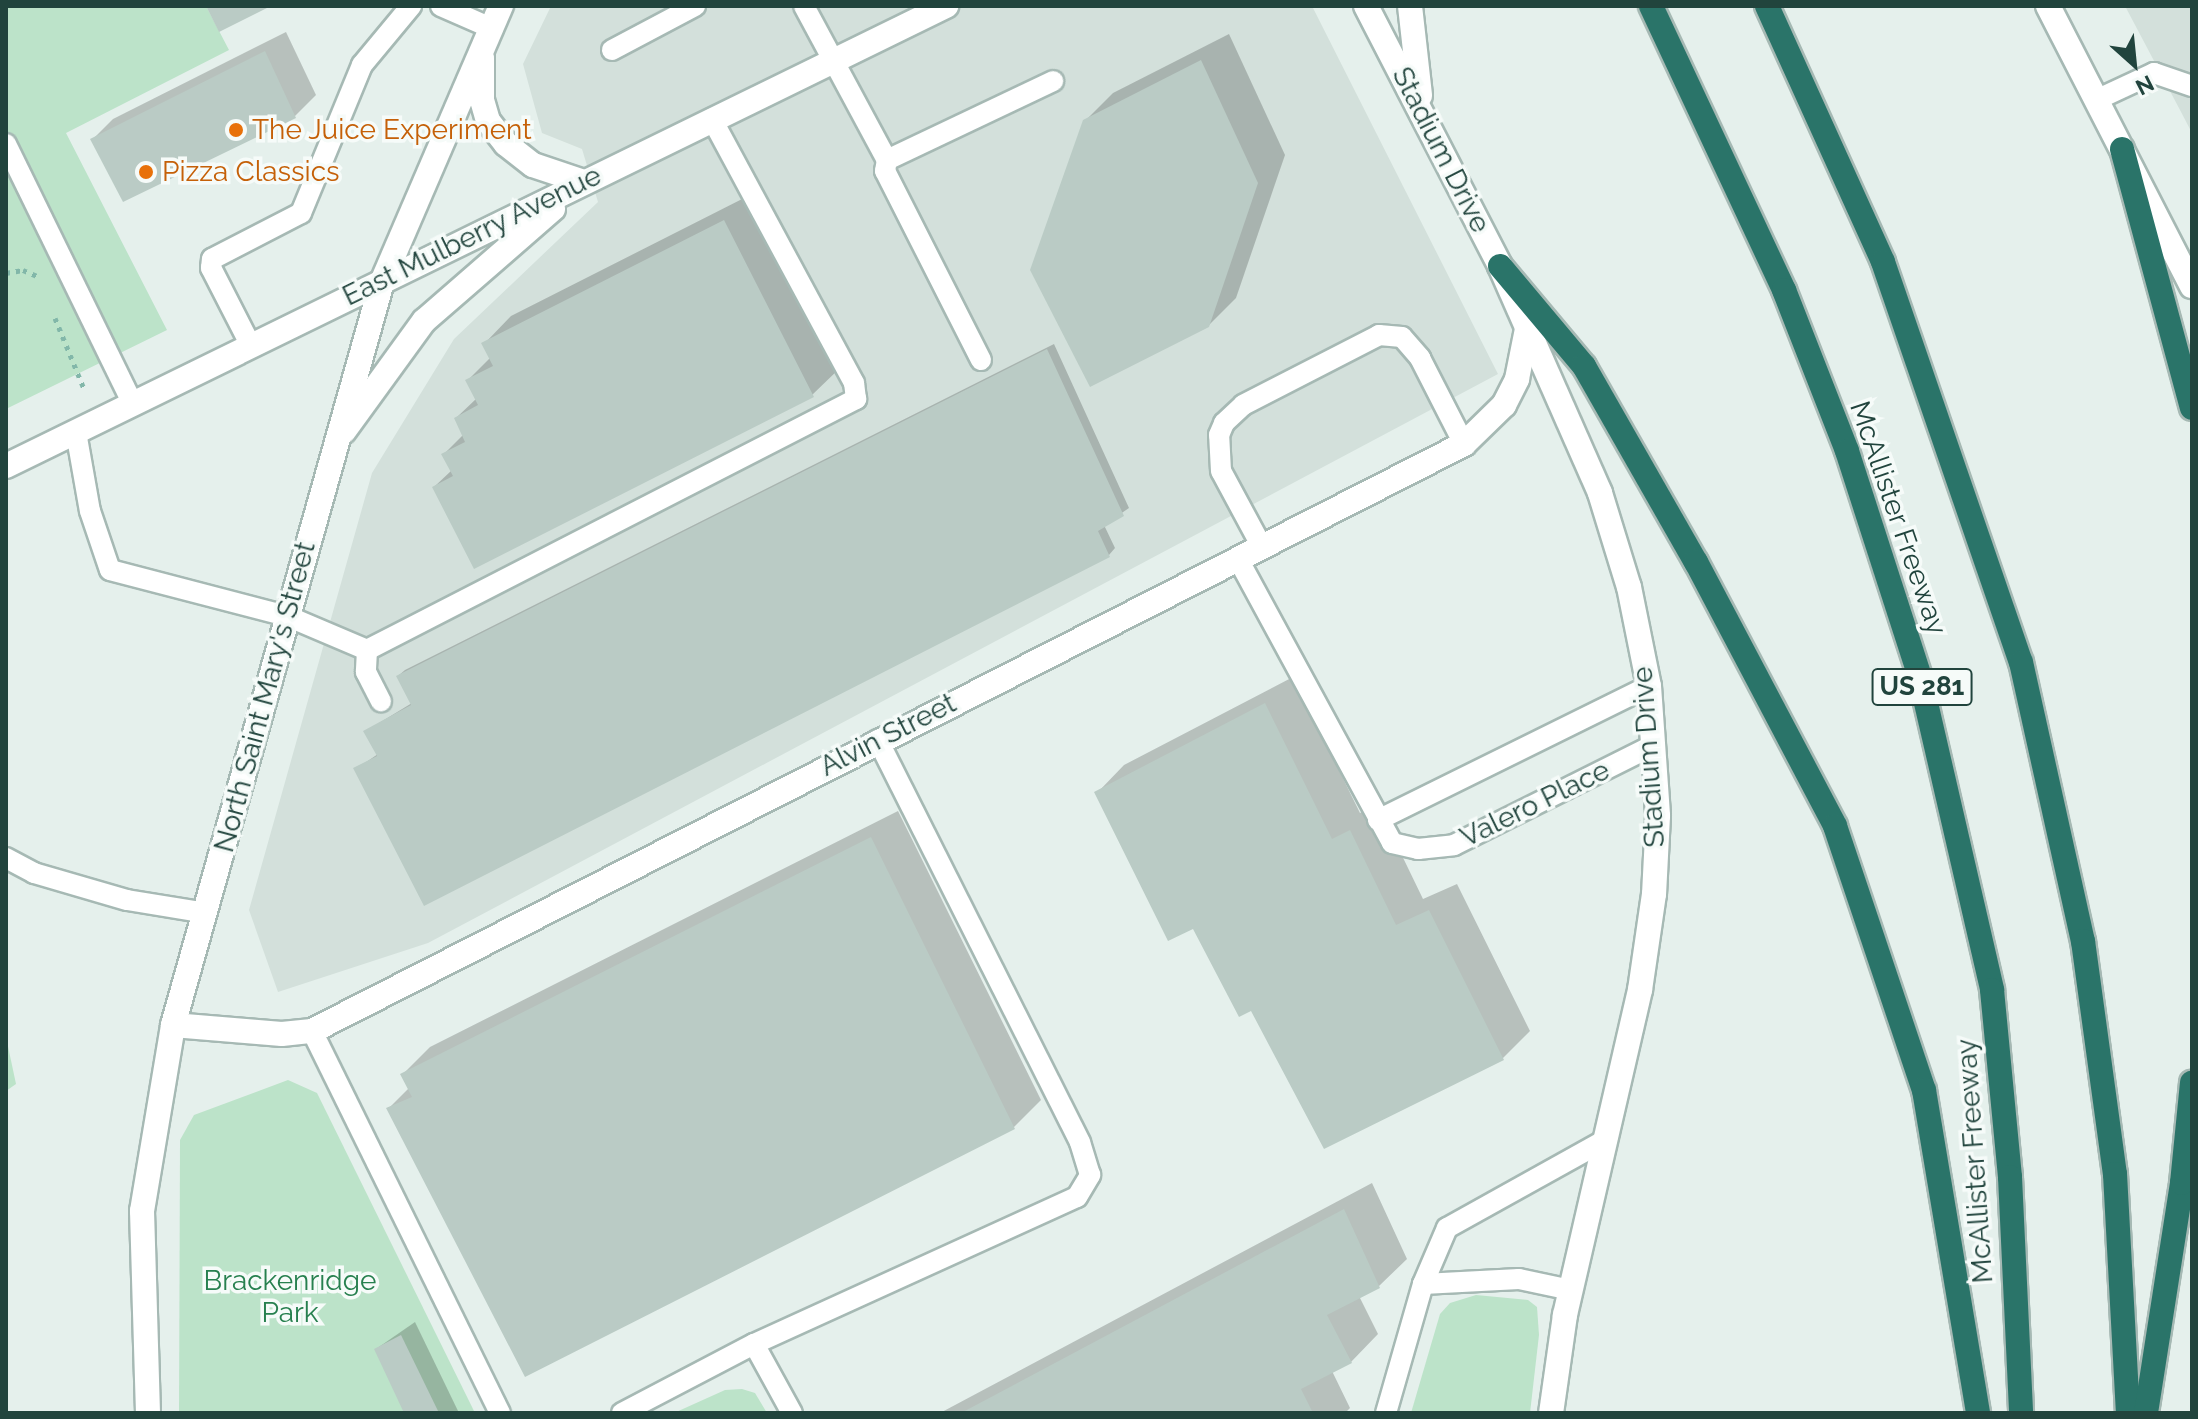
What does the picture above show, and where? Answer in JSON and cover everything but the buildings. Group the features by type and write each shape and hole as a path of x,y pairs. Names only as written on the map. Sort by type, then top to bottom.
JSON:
{"highway":[{"name":"McAllister Freeway","path":"1651,6 1784,290 1847,451 1920,677 1992,990 2010,1177 2021,1413"},
{"path":"1767,6 1883,262 2021,662 2083,941 2115,1174 2128,1413"},
{"path":"2122,149 2192,408"},
{"path":"1500,266 1584,366 1696,562 1835,826 1924,1090 1978,1413"},
{"path":"2146,1413 2182,1183 2192,1082"}],"street":[{"name":"Stadium Drive","path":"1366,6 1422,110 1528,324 1600,493 1629,587 1649,686 1654,745 1654,894 1607,1139 1571,1290 1551,1413"},
{"path":"1410,6 1422,110"},
{"path":"2048,6 2192,286"},
{"name":"East Mulberry Avenue","path":"6,466 942,7"},
{"path":"492,27 482,100 488,121 533,165 584,182"},
{"name":"North Saint Mary's Street","path":"148,1413 142,1211 173,1025 333,446 382,282 492,27"},
{"path":"333,446 424,321 584,182"},
{"name":"Alvin Street","path":"173,1025 282,1034 312,1031 1464,444 1504,405 1517,379 1528,324"}],"lane":[{"path":"251,346 211,268 212,259 301,213 362,65 411,6"},
{"path":"441,6 492,27"},
{"path":"612,50 695,6"},
{"path":"804,6 887,160 885,171 981,360"},
{"path":"2096,100 2154,73 2192,86"},
{"path":"887,160 1053,81"},
{"path":"367,650 856,399 854,383 712,119"},
{"path":"6,144 133,404"},
{"path":"1262,547 1221,471 1219,435 1224,423 1243,405 1379,335 1402,337 1420,358 1464,444"},
{"path":"76,432 90,511 110,570 287,616 367,650"},
{"name":"Valero Place","path":"1238,559 1392,843 1418,849 1454,845 1654,745"},
{"path":"367,650 366,672 381,701"},
{"name":"Valero Place","path":"1378,820 1649,686"},
{"path":"622,1413 754,1344 1077,1197 1090,1175 1080,1142 878,740"},
{"path":"6,858 34,873 127,900 206,913"},
{"path":"312,1031 500,1413"},
{"path":"1386,1413 1423,1284 1447,1228 1607,1139"},
{"path":"1423,1284 1519,1279 1571,1290"},
{"path":"754,1344 792,1413"}],"path":[{"path":"6,273 36,273 41,286"},
{"path":"52,312 85,391"}],"shaded area":[{"path":"551,6 1312,6 1498,374 428,943 278,992 249,910 372,473 454,339 598,202 582,149 542,133 523,64"},
{"path":"2125,6 2192,6 2192,133 2180,110"}],"green space":[{"path":"6,6 206,6 229,50 66,133 167,330 6,409"},
{"path":"6,1037 16,1084 6,1091"},
{"name":"Brackenridge Park","path":"288,1080 317,1093 475,1413 179,1413 180,1140 194,1115"},
{"path":"1476,1295 1528,1300 1537,1307 1539,1335 1530,1413 1411,1413 1440,1314 1450,1303"},
{"path":"742,1389 755,1393 767,1413 674,1413 725,1390"}],"place":[{"name":"The Juice Experiment","path":"236,130"},
{"name":"Pizza Classics","path":"146,172"}]}
